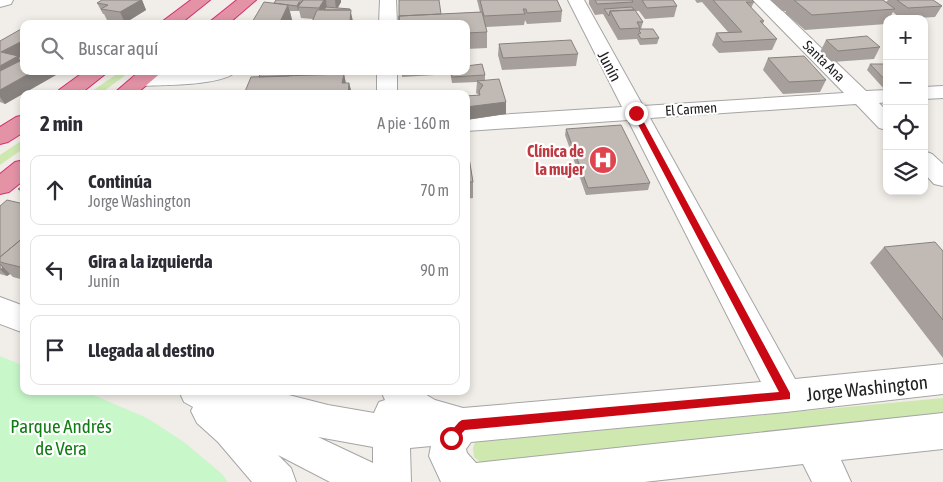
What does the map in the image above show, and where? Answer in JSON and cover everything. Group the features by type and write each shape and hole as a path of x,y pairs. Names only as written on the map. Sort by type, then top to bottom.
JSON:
{"highway":[{"path":"174,20 202,0"},
{"path":"226,20 248,0"},
{"path":"72,90 93,75"},
{"path":"128,90 147,76"},
{"path":"0,137 20,124"},
{"path":"0,186 20,171"}],"street":[{"path":"0,2 4,0"},
{"path":"388,0 388,20"},
{"name":"Junín","path":"576,0 786,396"},
{"name":"Santa Ana","path":"761,0 883,119"},
{"path":"147,76 184,75 206,77 213,75"},
{"path":"387,75 387,90"},
{"path":"928,93 943,92"},
{"name":"El Carmen","path":"470,124 883,96"},
{"path":"928,163 943,178"},
{"name":"Jorge Washington","path":"236,395 323,422 359,429 392,432 786,396 943,379"},
{"path":"189,395 231,430 276,482"},
{"path":"203,395 307,451 370,482"},
{"path":"390,395 392,482"},
{"path":"401,395 410,405 424,414 462,425 451,438 447,454 455,471 470,482"},
{"path":"474,482 583,476 813,445 943,431"},
{"path":"813,445 832,482"}],"green space":[{"path":"115,75 126,75 105,90 94,90"},
{"path":"20,142 20,151 0,165 0,155"},
{"name":"Parque Andrés de Vera","path":"0,356 20,364 20,395 93,395 147,418 184,442 222,474 228,482 0,482"},
{"path":"943,398 943,415 480,462 474,457 473,448 475,442"}],"building":[{"path":"102,0 141,0 120,12 101,9 108,5 97,3"},
{"path":"276,0 303,0 297,6 274,3"},
{"path":"303,0 324,0 319,8 298,7"},
{"path":"399,0 439,0 441,14 399,16"},
{"path":"480,0 557,0 562,11 527,13 526,9 523,9 525,14 484,16"},
{"path":"595,0 632,0 633,2 597,4"},
{"path":"642,0 673,0 677,6 647,8"},
{"path":"713,0 752,0 754,2 746,2 764,21 760,21 777,39 723,42 716,33 742,32"},
{"path":"794,0 883,0 895,9 812,15"},
{"path":"897,0 933,0 942,6 908,8"},
{"path":"264,2 288,5 281,20 253,20"},
{"path":"326,7 350,9 350,10 324,10"},
{"path":"632,7 634,10 610,11 609,16 604,9"},
{"path":"317,10 351,10 350,20 313,20"},
{"path":"635,10 643,22 637,22 640,28 620,29 610,11"},
{"path":"482,12 487,32 470,33 470,20 400,20 399,16"},
{"path":"640,29 653,29 659,38 641,39 638,34 641,33"},
{"path":"20,30 20,42 1,52 18,56 0,66 0,41"},
{"path":"867,36 880,47 838,51 826,40"},
{"path":"571,40 578,54 503,58 499,44"},
{"path":"804,56 826,80 789,82 768,58"},
{"path":"20,61 20,75 27,75 0,90 0,71"},
{"path":"482,64 485,75 452,77 452,75 470,75 470,66"},
{"path":"870,64 883,64 883,78"},
{"path":"260,75 289,75 289,76 259,77"},
{"path":"344,75 342,83 349,83 348,90 246,90 251,77"},
{"path":"499,79 506,102 470,106 470,96 480,95 479,91 483,85 477,81"},
{"path":"621,125 650,183 588,188 566,129"},
{"path":"470,164 473,182 470,182"},
{"path":"7,200 20,203 20,240 0,257 0,206"},
{"path":"20,240 20,267 0,262 0,257"},
{"path":"935,242 943,251 943,320 884,247"}],"place":[{"name":"Clínica de la mujer","path":"603,160"}],"route":[{"path":"451,438 462,425 786,396 636,113"}]}
